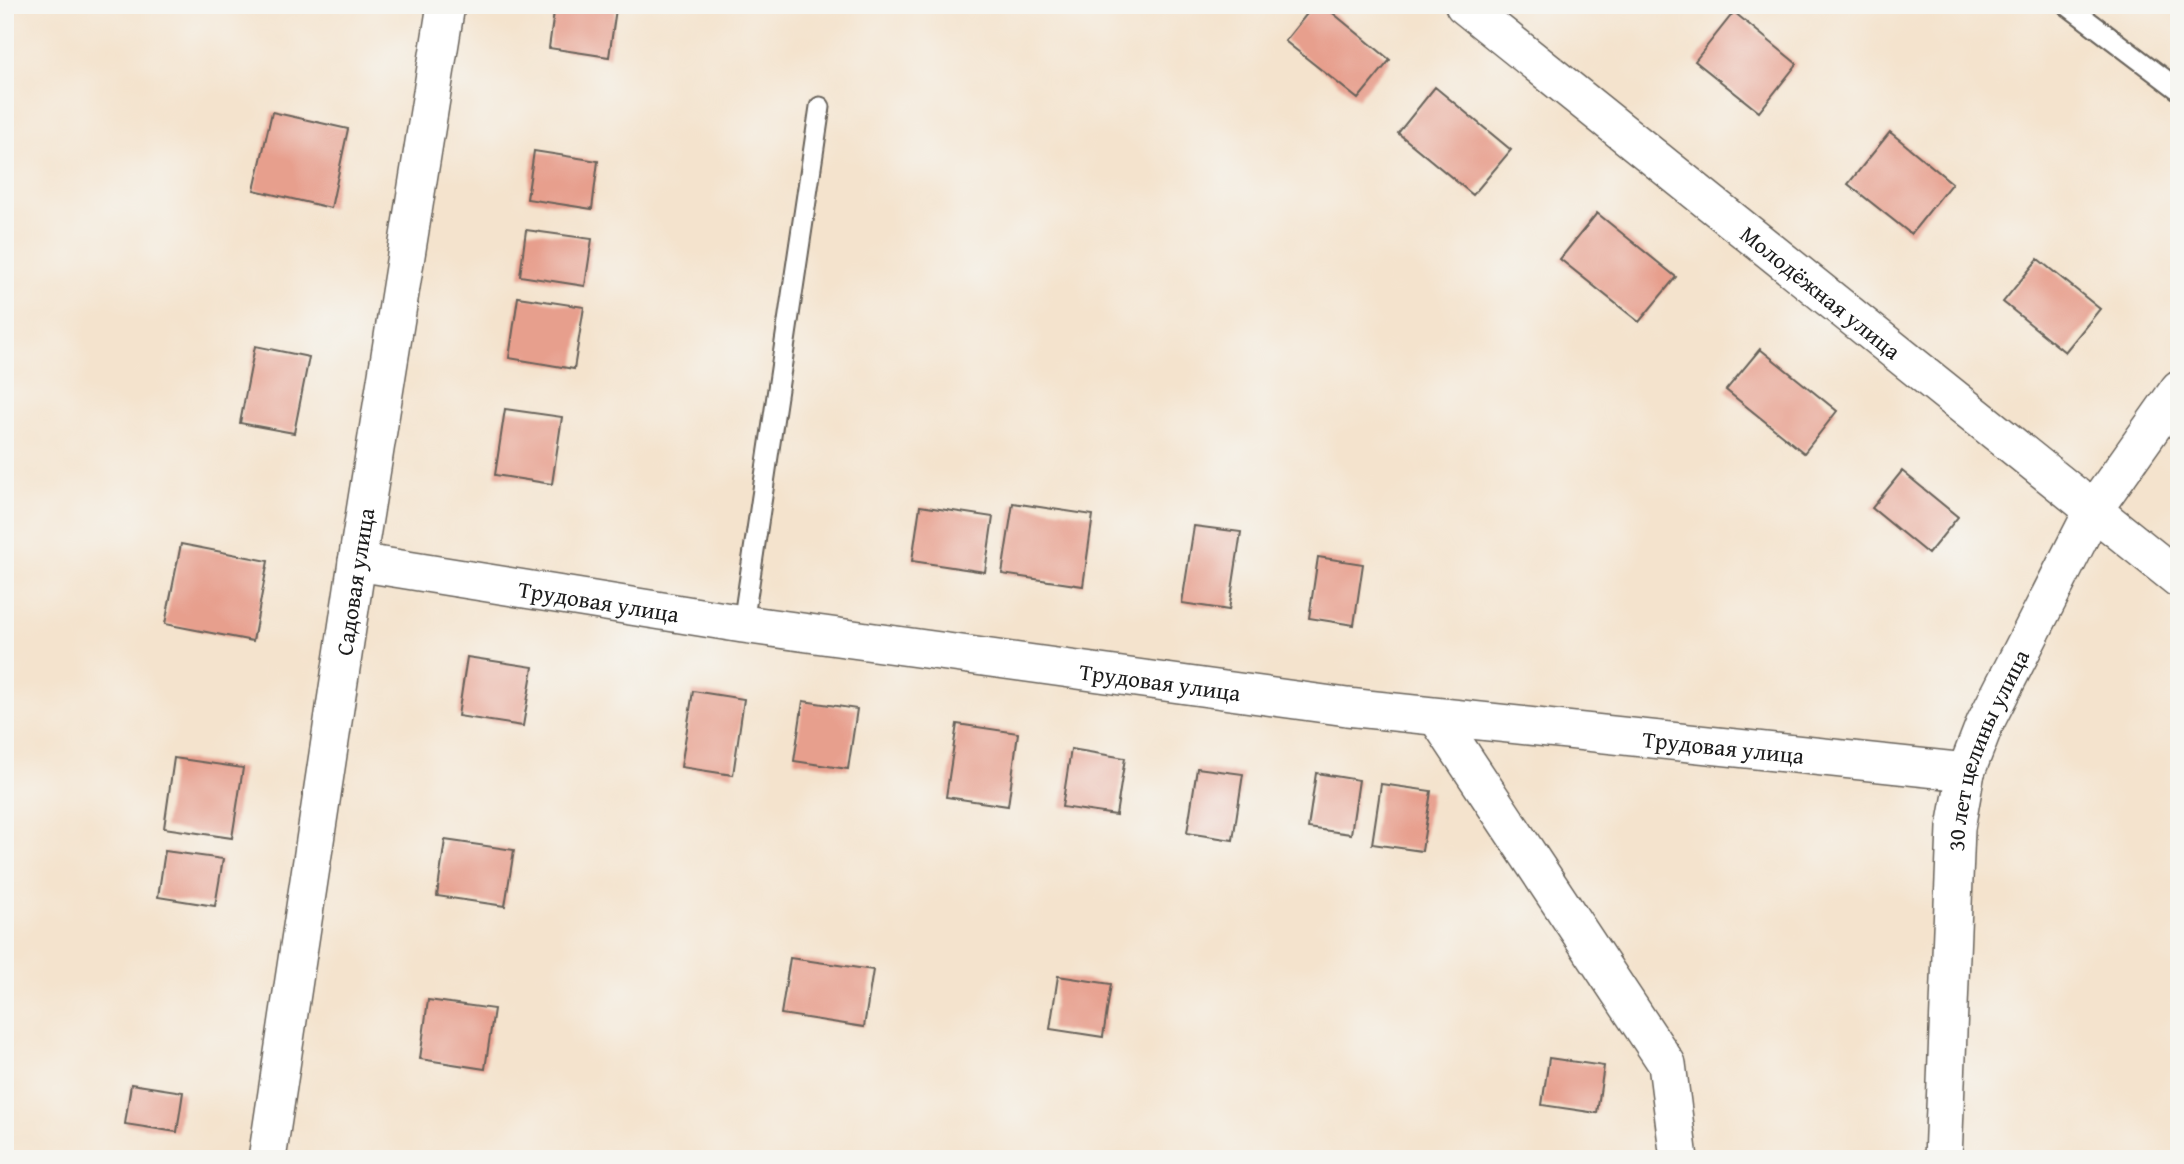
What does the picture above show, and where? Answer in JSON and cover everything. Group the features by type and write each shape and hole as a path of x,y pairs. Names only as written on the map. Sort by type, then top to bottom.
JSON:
{"street":[{"name":"Садовая улица","path":"267,1159 357,562 446,5"},
{"name":"Молодёжная улица","path":"1464,5 2179,579"},
{"name":"30 лет целины улица","path":"1943,1159 1956,828 1966,772 1985,723 2094,509 2179,389"},
{"name":"Трудовая улица","path":"357,562 743,624 1347,707 1966,772"},
{"path":"1437,717 1667,1065 1679,1159"}],"lane":[{"path":"2067,5 2179,90"},
{"path":"743,624 820,107"}],"building":[{"path":"555,5 589,5 616,9 609,57 549,48"},
{"path":"1314,5 1323,5 1390,60 1358,99 1285,41"},
{"path":"1734,12 1797,64 1759,112 1695,61"},
{"path":"1435,87 1511,150 1473,195 1398,133"},
{"path":"272,112 348,129 331,208 254,190"},
{"path":"1890,132 1952,183 1911,234 1848,184"},
{"path":"534,151 598,161 592,209 527,199"},
{"path":"1597,213 1676,277 1639,322 1560,259"},
{"path":"526,230 592,239 585,286 520,276"},
{"path":"2038,259 2100,309 2065,352 2003,302"},
{"path":"518,297 584,307 574,369 509,358"},
{"path":"255,346 309,357 294,433 240,423"},
{"path":"1760,349 1837,411 1804,453 1726,390"},
{"path":"505,409 562,417 552,484 495,475"},
{"path":"1902,471 1958,517 1928,554 1872,508"},
{"path":"1013,503 1093,515 1083,586 1002,574"},
{"path":"920,506 993,517 985,572 912,561"},
{"path":"1194,526 1241,532 1229,610 1182,603"},
{"path":"181,544 268,561 253,641 165,624"},
{"path":"1318,557 1363,564 1354,625 1309,618"},
{"path":"467,657 533,667 523,726 458,716"},
{"path":"693,691 744,699 733,775 681,767"},
{"path":"803,701 857,709 848,769 794,761"},
{"path":"957,724 1018,733 1008,806 946,797"},
{"path":"1071,749 1125,758 1116,815 1062,807"},
{"path":"174,758 243,768 232,838 164,828"},
{"path":"1197,768 1243,774 1233,840 1187,833"},
{"path":"1316,773 1359,780 1351,834 1308,828"},
{"path":"1381,784 1431,791 1422,851 1372,844"},
{"path":"445,840 514,850 505,906 437,896"},
{"path":"165,851 223,859 215,906 158,897"},
{"path":"790,958 873,970 864,1027 781,1014"},
{"path":"1058,976 1111,984 1103,1037 1050,1029"},
{"path":"428,1000 494,1009 485,1069 420,1059"},
{"path":"1549,1058 1604,1066 1597,1113 1542,1105"},
{"path":"131,1084 183,1092 177,1132 125,1124"}]}
